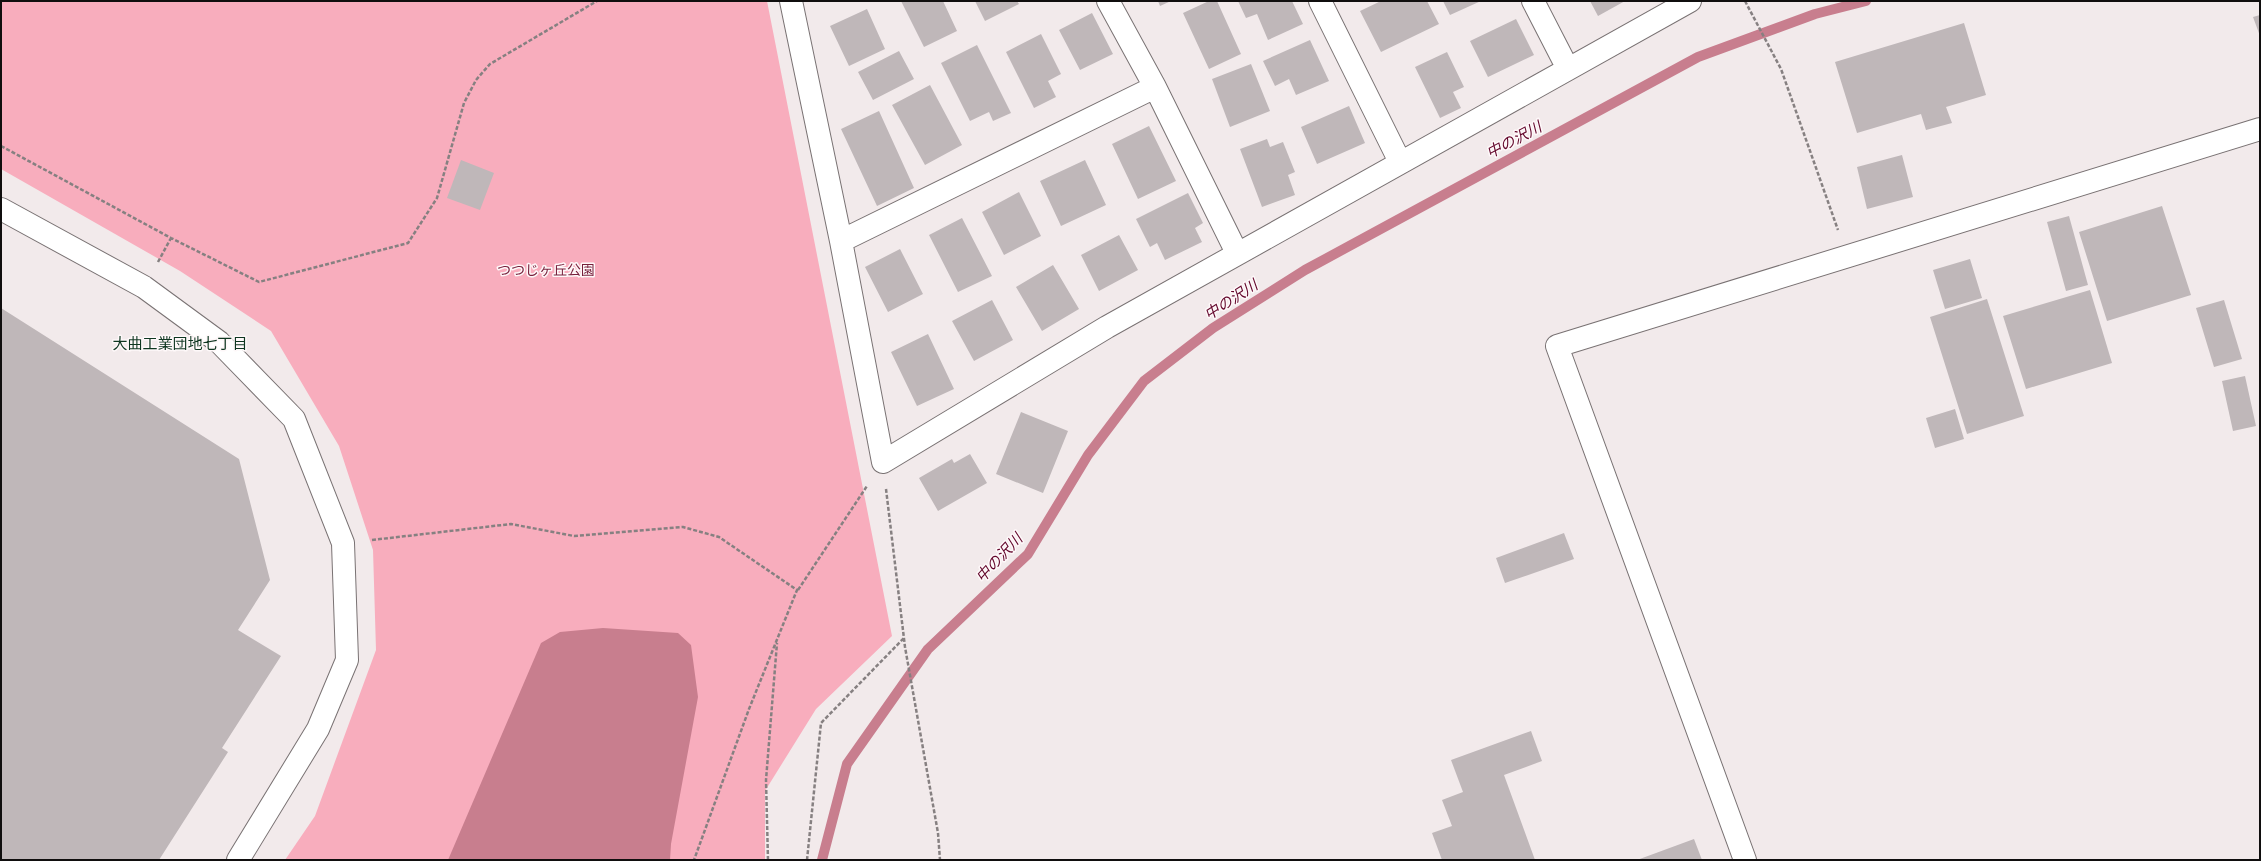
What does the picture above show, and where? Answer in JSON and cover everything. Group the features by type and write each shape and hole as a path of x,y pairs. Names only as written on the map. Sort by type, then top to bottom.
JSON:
{"street":[{"path":"791,1 841,241 883,462 1107,327 1690,1"},
{"path":"1108,1 1155,87 1237,253"},
{"path":"1320,1 1400,162"},
{"path":"1533,1 1568,69"},
{"path":"841,241 1155,87"},
{"path":"1745,860 1557,346 2260,130"},
{"path":"1,209 144,287 219,342 294,419 343,543 347,660 318,729 238,860"}],"path":[{"path":"1,146 171,238 259,282 408,243 437,198 464,103 476,80 490,64 597,1"},
{"path":"1745,1 1781,69 1847,257"},
{"path":"694,860 749,709 798,590 883,462"},
{"path":"883,462 905,647 938,833 940,860"},
{"path":"343,543 511,524 574,536 683,527 719,537 798,590"},
{"path":"807,860 821,723 904,638"},
{"path":"768,860 766,780 777,640"}],"green space":[{"name":"つつじヶ丘公園","path":"1,1 767,1 892,636 816,709 765,791 765,860 285,860 315,816 376,650 373,550 339,446 271,331 180,271 1,169"}],"shaded area":[{"path":"603,628 678,633 691,645 698,697 671,844 670,860 448,860 541,643 560,632"}],"building":[{"path":"901,1 943,1 957,31 924,47"},
{"path":"975,1 1017,1 1019,4 985,21"},
{"path":"1158,1 1171,1 1160,6"},
{"path":"1209,1 1217,1 1241,54 1209,69 1183,13"},
{"path":"1238,1 1292,1 1303,24 1268,40 1257,14 1246,18"},
{"path":"1381,1 1427,1 1439,24 1381,52 1360,11"},
{"path":"1443,1 1481,1 1450,15"},
{"path":"1590,1 1625,1 1598,16"},
{"path":"867,9 885,49 849,66 830,26"},
{"path":"1092,13 1113,54 1080,70 1059,30"},
{"path":"2260,15 2260,36 2253,17"},
{"path":"1516,19 1534,55 1488,77 1470,41"},
{"path":"1964,23 1986,95 1946,107 1952,123 1926,130 1921,114 1857,133 1835,62"},
{"path":"1041,34 1061,74 1048,81 1056,97 1034,108 1006,52"},
{"path":"1310,40 1329,81 1296,95 1289,79 1275,86 1263,61"},
{"path":"977,45 1011,113 993,121 989,112 970,121 941,63"},
{"path":"899,51 914,79 873,100 858,72"},
{"path":"1447,52 1464,87 1453,92 1461,108 1440,118 1415,67"},
{"path":"1251,64 1270,111 1230,127 1212,79"},
{"path":"930,85 962,145 925,165 892,105"},
{"path":"1349,106 1365,143 1317,164 1301,127"},
{"path":"879,111 914,188 877,206 841,129"},
{"path":"1149,126 1176,181 1138,199 1112,144"},
{"path":"1267,139 1270,147 1283,142 1295,172 1288,175 1295,195 1262,207 1240,149"},
{"path":"1902,155 1913,197 1867,209 1857,167"},
{"path":"461,160 494,173 480,210 447,198"},
{"path":"1085,160 1106,205 1061,226 1040,181"},
{"path":"1019,192 1041,236 1004,255 982,212"},
{"path":"1188,193 1203,223 1195,228 1202,242 1165,260 1157,243 1150,247 1136,219"},
{"path":"2162,206 2191,295 2107,321 2079,232"},
{"path":"2069,216 2088,285 2066,291 2047,222"},
{"path":"962,218 992,276 958,292 929,235"},
{"path":"1119,235 1138,270 1099,291 1081,255"},
{"path":"900,249 923,294 888,312 865,267"},
{"path":"1970,259 1982,298 1945,309 1933,270"},
{"path":"1053,265 1079,309 1042,331 1016,287"},
{"path":"2090,290 2112,363 2026,389 2003,316"},
{"path":"1987,299 2024,416 1967,434 1930,317"},
{"path":"992,300 1013,340 974,361 952,321"},
{"path":"2224,300 2242,359 2214,367 2196,308"},
{"path":"1,308 239,459 270,580 238,630 281,656 222,748 228,752 159,860 1,860"},
{"path":"928,334 954,389 917,406 891,352"},
{"path":"2245,376 2256,426 2233,431 2222,381"},
{"path":"1955,409 1964,439 1935,448 1926,418"},
{"path":"1021,412 1068,431 1043,493 996,474"},
{"path":"970,454 987,483 938,511 919,478 952,459 954,463"},
{"path":"1564,533 1574,559 1505,583 1496,558"},
{"path":"1531,731 1542,761 1504,775 1535,860 1442,860 1432,833 1452,826 1442,800 1463,792 1451,760"},
{"path":"1694,839 1702,860 1637,860"}],"waterway":[{"name":"中の沢川","path":"822,860 847,764 928,649 1028,554 1088,455 1144,381 1213,328 1305,270 1698,57 1815,14 1866,1"}],"district":[{"name":"大曲工業団地七丁目","path":"180,344"}]}
